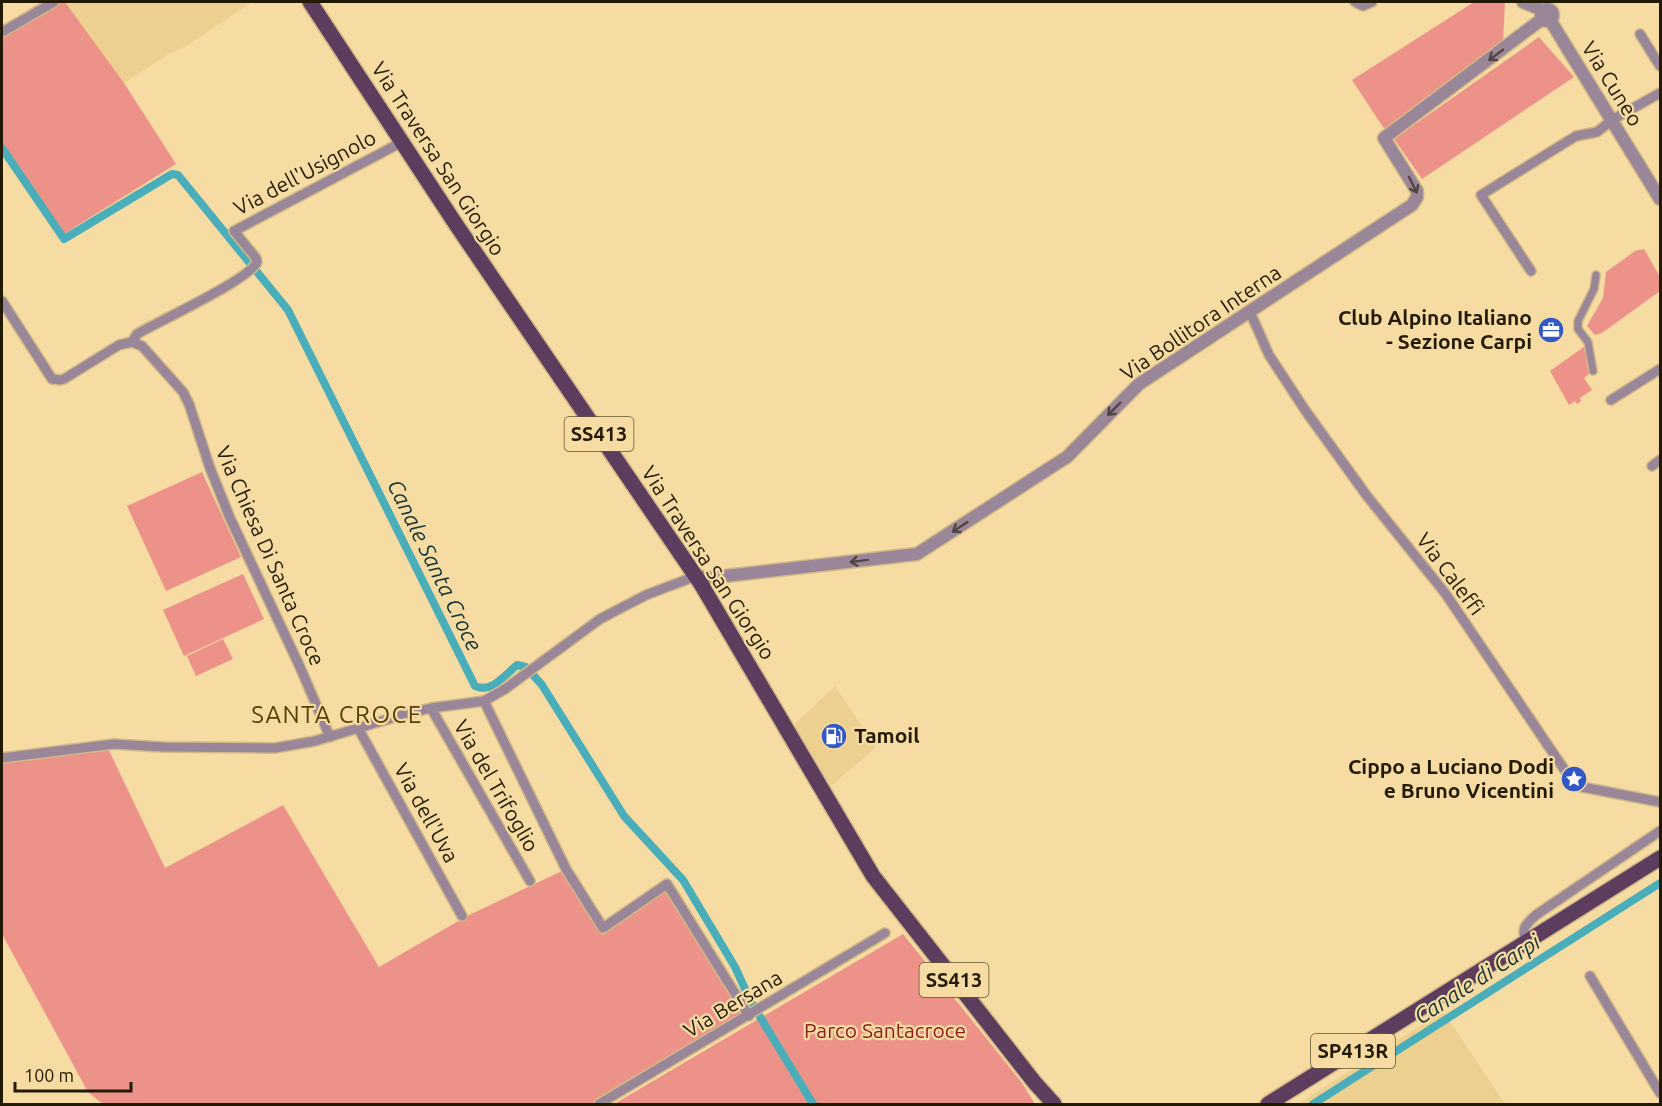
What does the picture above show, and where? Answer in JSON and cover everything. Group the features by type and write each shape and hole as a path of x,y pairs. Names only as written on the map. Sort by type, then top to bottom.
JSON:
{"main road":[{"name":"Via Traversa San Giorgio","path":"310,2 461,232 696,576 873,876 1035,1083 1054,1104"},
{"name":"SP413R","path":"1273,1103 1660,858"},
{"name":"Via Traversa San Giorgio","path":"1035,1083 1047,1104"}],"street":[{"path":"2,32 54,2"},
{"path":"1355,2 1364,6 1372,2"},
{"path":"1523,2 1546,15"},
{"name":"Via Bollitora Interna","path":"696,576 708,578 917,554 1067,457 1140,384 1414,203 1418,194 1416,188 1384,138 1563,2"},
{"name":"Via Cuneo","path":"1546,15 1660,199"},
{"path":"1640,34 1660,66"},
{"path":"1531,271 1481,195 1576,136 1597,132 1612,120 1660,93"},
{"name":"Via dell'Usignolo","path":"132,342 137,334 222,290 254,268 256,258 234,231 402,142"},
{"path":"1593,371 1588,342 1578,329 1578,321 1594,289 1596,275"},
{"path":"2,301 52,379 64,379 119,345 132,342"},
{"name":"Via Caleffi","path":"1250,312 1269,355 1305,410 1367,496 1445,593 1572,781 1582,787 1660,802"},
{"name":"Via Chiesa Di Santa Croce","path":"132,342 142,346 174,380 186,398 230,518 330,737"},
{"path":"1611,400 1660,369"},
{"path":"2,758 114,744 274,748 315,741 431,708 484,701 495,696 616,610 646,595 696,576"},
{"path":"484,701 566,869 603,928 667,884 750,1015"},
{"name":"Via del Trifoglio","path":"431,708 530,881"},
{"name":"Via dell'Uva","path":"358,728 462,916"},
{"path":"1527,941 1523,934 1524,928 1536,915 1660,831"},
{"name":"Via Bersana","path":"599,1104 885,933"},
{"path":"1590,976 1660,1093"}],"shaded area":[{"path":"65,2 252,2 188,45 169,54 124,83"},
{"name":"Tamoil","path":"835,686 876,747 831,786 793,726"},
{"path":"1443,1011 1505,1104 1298,1104"}],"green space":[{"path":"41,2 65,2 124,83 176,164 59,237 2,151 2,26"},
{"path":"1474,2 1505,2 1503,43 1385,130 1352,80"},
{"path":"1539,37 1574,77 1422,179 1394,139"},
{"path":"1644,249 1660,277 1660,291 1602,333 1595,335 1587,326 1603,298 1606,272 1635,251"},
{"path":"1588,344 1590,373 1584,378 1592,390 1580,398 1581,401 1577,404 1575,401 1569,405 1550,371"},
{"path":"202,472 241,557 166,591 127,506"},
{"path":"243,574 264,619 184,656 163,610"},
{"path":"223,639 233,659 196,676 187,656"},
{"path":"105,742 165,868 283,805 379,967 467,916 562,871 603,935 667,890 741,1015 596,1104 103,1104 88,1092 2,934 2,754"},
{"name":"Parco Santacroce","path":"903,934 1022,1083 1035,1104 614,1104"}],"waterway":[{"name":"Canale Santa Croce","path":"2,148 64,239 172,174 178,175 288,310 475,686 481,688 492,686 517,665 526,667 542,685 624,816 683,880 735,967 751,1002 813,1104"},
{"name":"Canale di Carpi","path":"1313,1104 1660,883"}],"place":[{"name":"Club Alpino Italiano - Sezione Carpi","path":"1551,330"},
{"name":"Tamoil","path":"834,736"},
{"name":"Cippo a Luciano Dodi e Bruno Vicentini","path":"1574,779"}],"district":[{"name":"SANTA CROCE","path":"337,715"}]}
